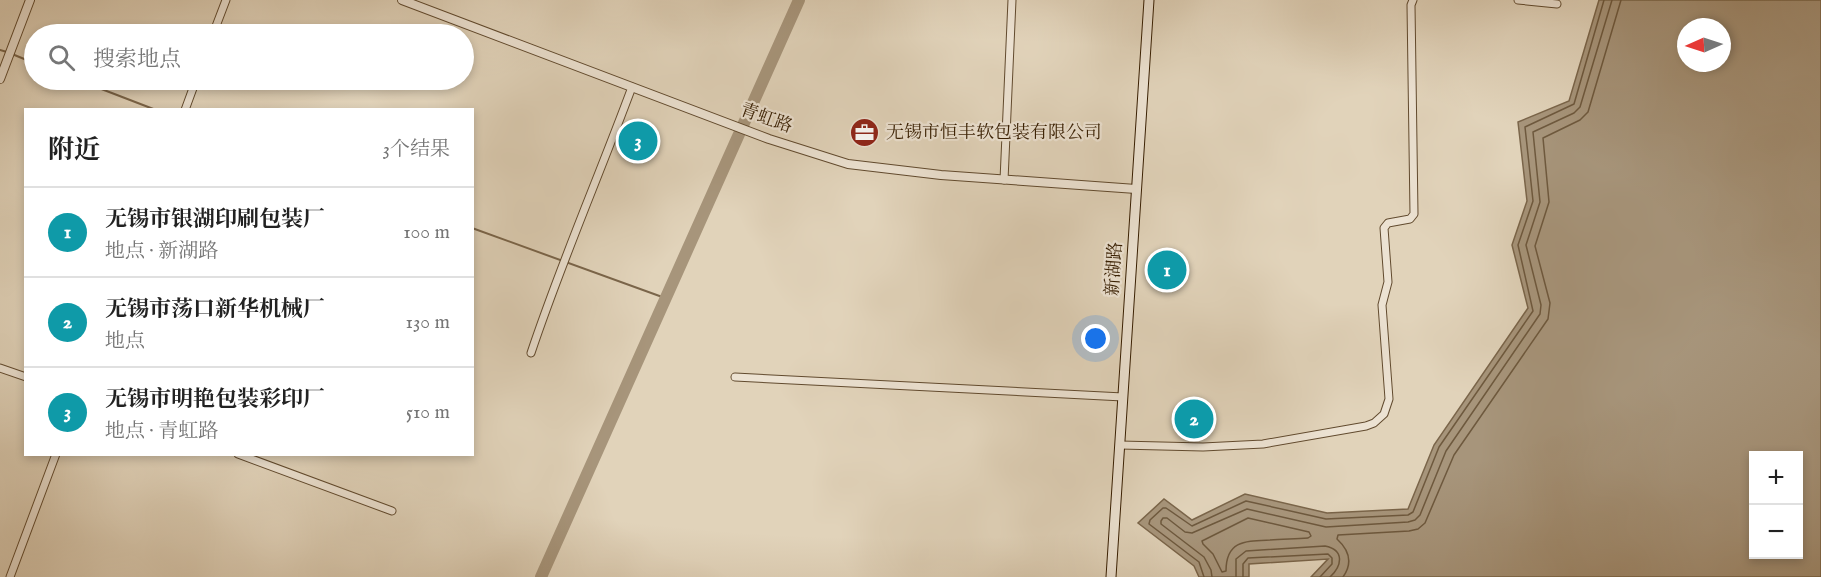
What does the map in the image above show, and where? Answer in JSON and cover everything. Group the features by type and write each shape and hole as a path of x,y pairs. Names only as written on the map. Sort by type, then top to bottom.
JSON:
{"main road":[{"name":"新湖路","path":"1112,577 1149,0"}],"street":[{"path":"0,79 30,0"},
{"path":"217,24 226,0"},
{"name":"青虹路","path":"402,0 465,24"},
{"path":"1004,180 1012,0"},
{"path":"1120,445 1203,447 1263,444 1365,426 1374,423 1384,414 1389,399 1382,305 1388,282 1384,228 1388,223 1410,219 1414,214 1411,5 1413,0"},
{"path":"1518,0 1557,4"},
{"name":"青虹路","path":"474,27 764,137 848,164 942,175 1136,189"},
{"path":"531,353 632,87"},
{"path":"186,108 192,90"},
{"path":"0,368 24,376"},
{"path":"735,376 1123,398"},
{"path":"10,577 55,456"},
{"path":"243,456 392,511"}],"water":[{"path":"1599,0 1821,0 1821,577 1311,577 1328,559 1249,564 1249,577 1199,577 1194,566 1138,523 1164,499 1192,520 1245,494 1327,513 1408,509 1434,445 1528,308 1512,245 1527,201 1518,122 1569,101"}],"waterway":[{"path":"541,577 799,0"},
{"path":"0,50 7,52"},
{"path":"12,54 24,59"},
{"path":"104,90 151,108"},
{"path":"474,229 665,298"}],"place":[{"name":"无锡市恒丰软包装有限公司","path":"865,133"},
{"name":"无锡市明艳包装彩印厂","path":"638,141"},
{"name":"无锡市银湖印刷包装厂","path":"1167,270"},
{"name":"无锡市荡口新华机械厂","path":"1194,419"}]}
